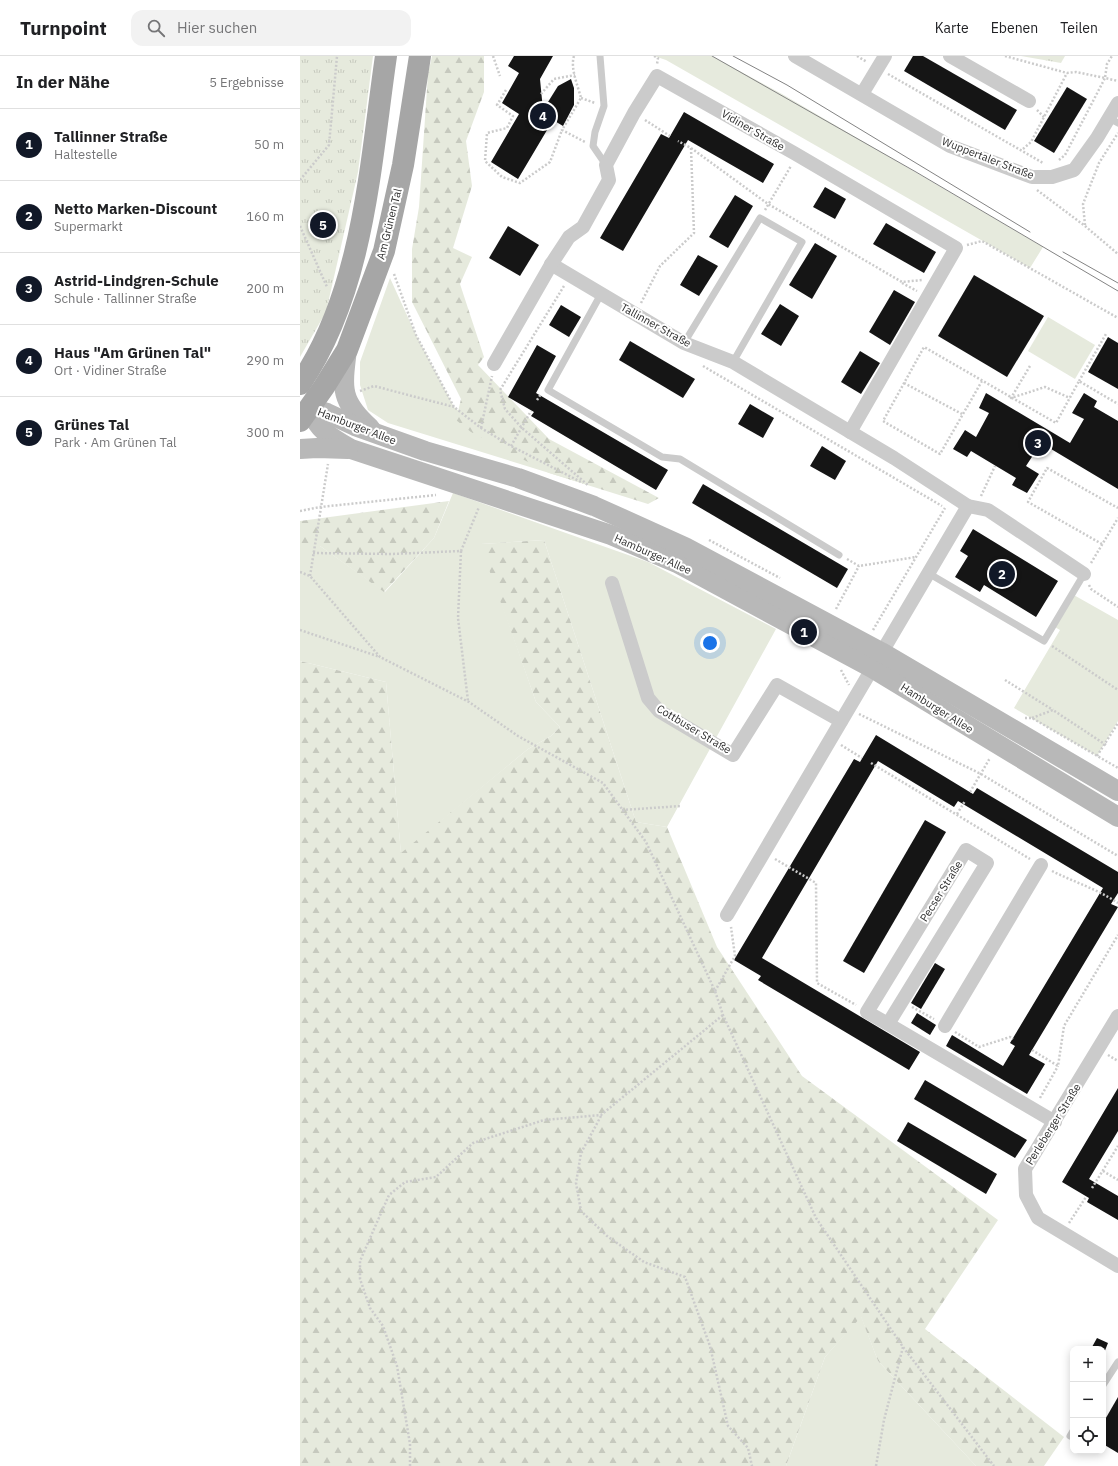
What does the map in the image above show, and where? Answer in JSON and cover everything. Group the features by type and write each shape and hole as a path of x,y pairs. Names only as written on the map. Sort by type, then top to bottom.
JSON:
{"main road":[{"path":"303,413 305,395 303,380 322,346 355,260 386,56"},
{"name":"Am Grünen Tal","path":"303,413 347,350 384,251 403,165 420,56"}],"street":[{"name":"Wuppertaler Straße","path":"795,56 950,146 1032,178 1052,178 1074,170 1097,138 1114,121 1118,103"},
{"path":"862,94 885,56"},
{"path":"950,56 1029,101"},
{"name":"Vidiner Straße","path":"606,165 634,113 657,76 956,248"},
{"path":"494,364 551,264 569,237 583,227 609,180 606,165"},
{"path":"850,432 956,248"},
{"name":"Tallinner Straße","path":"551,264 684,343 733,362 850,432 968,510 988,510 1084,574"},
{"path":"347,350 344,370 347,401 353,413 374,432"},
{"name":"Hamburger Allee","path":"303,413 327,413 355,426 425,450 518,478 594,506 685,547 877,660 1118,791"},
{"name":"Hamburger Allee","path":"303,413 315,422 326,434 350,450 611,536 677,563 877,660 1118,817"},
{"path":"300,450 318,448 350,450"},
{"path":"727,915 928,573 968,510"},
{"name":"Cottbuser Straße","path":"612,583 648,698 659,711 733,755 777,685 845,715"},
{"name":"Pecser Straße","path":"867,1012 966,850 987,863 888,1024"},
{"path":"945,1026 1041,865"},
{"path":"867,1012 1055,1122"},
{"name":"Perleberger Straße","path":"1118,1016 1055,1122 1025,1169 1026,1195 1038,1218 1118,1266"}],"lane":[{"path":"600,56 604,106 595,132 593,146 606,165"},
{"path":"684,343 760,218 802,242 733,362"},
{"path":"601,294 548,390 662,457 680,459 839,555"},
{"path":"928,573 1044,641 1084,574"},
{"path":"1105,1382 1118,1362"}],"path":[{"path":"300,180 329,145 337,56"},
{"path":"494,56 500,76"},
{"path":"506,90 497,105 514,116 507,128 486,134 485,161 502,177 520,184 550,162 562,130 581,98 575,75 573,60 574,56"},
{"path":"857,56 1044,164 1050,163"},
{"path":"1005,56 1067,73 1076,72 1118,81"},
{"path":"1056,163 1065,155 1105,78 1107,64 1112,56"},
{"path":"1023,149 1031,142 1067,73"},
{"path":"541,94 554,79 575,75"},
{"path":"634,113 670,136"},
{"path":"562,130 593,146"},
{"path":"1085,226 1083,204 1099,163 1118,133"},
{"path":"678,141 691,148 768,204 928,297"},
{"path":"635,314 660,266 694,233 691,148"},
{"path":"760,218 798,156"},
{"path":"1031,185 1085,226 1117,253 1118,257"},
{"path":"300,226 337,310"},
{"path":"956,248 982,241 1118,318"},
{"path":"384,251 416,335 454,407 480,428 511,446 596,489"},
{"path":"902,282 939,277"},
{"path":"571,289 564,285 500,390 505,409 522,428 588,486"},
{"path":"982,381 940,454 883,421 924,347 1056,423 1106,334"},
{"path":"480,428 494,364"},
{"path":"699,364 945,508 968,510 995,466"},
{"path":"1011,398 1030,366"},
{"path":"1079,381 1118,404"},
{"path":"904,382 962,414"},
{"path":"357,392 374,386 454,407"},
{"path":"1011,398 1045,387 1070,398"},
{"path":"511,446 531,411"},
{"path":"1102,544 1028,502 1048,468 1118,508"},
{"path":"300,511 320,507 437,495"},
{"path":"469,702 458,618 461,551 480,503"},
{"path":"310,576 320,507"},
{"path":"872,632 945,508"},
{"path":"1118,518 1084,574 1091,589 1118,607"},
{"path":"704,538 781,578"},
{"path":"313,554 392,554 461,551"},
{"path":"839,555 859,566 916,557"},
{"path":"829,605 836,609 859,566"},
{"path":"300,572 310,576 380,657"},
{"path":"300,630 380,657 469,702 518,736 602,783 646,842 716,991 723,1015 816,1218 903,1347 994,1466"},
{"path":"1044,641 1118,690"},
{"path":"1005,680 1106,745"},
{"path":"1032,718 1053,710"},
{"path":"845,715 981,774 1118,856"},
{"path":"1097,756 1106,745 1118,722"},
{"path":"830,739 862,758"},
{"path":"970,792 992,756"},
{"path":"871,763 1041,865 1080,885 1096,889 1118,903"},
{"path":"957,814 965,801"},
{"path":"622,810 681,806"},
{"path":"764,852 816,883 817,982 867,1012"},
{"path":"716,991 735,956 732,932 727,915"},
{"path":"1034,1109 1058,1066 1064,1026 1118,935"},
{"path":"723,1015 601,1115 581,1154 576,1183 581,1210 607,1236 644,1262 685,1278 710,1346 728,1426 748,1448 752,1466"},
{"path":"1032,1050 1058,1066"},
{"path":"410,1466 410,1444 397,1366 383,1326 370,1308 360,1279 360,1261 389,1195 405,1182 436,1177 473,1142 544,1120 601,1115"},
{"path":"1092,1188 1118,1146"},
{"path":"1103,1171 1118,1180"},
{"path":"1063,1233 1086,1197"},
{"path":"876,1466 884,1420 903,1347"}],"green space":[{"path":"300,56 373,56 358,172 326,312 300,357"},
{"path":"432,56 484,56 484,92 466,141 472,186 453,248 472,257 460,284 484,357 478,365 549,439 659,498 648,504 549,473 471,432 456,420 461,399 412,302 412,249 419,207 428,74"},
{"path":"654,56 712,56 782,94 1043,247 1030,268 666,60"},
{"path":"1021,56 1065,56 1061,63"},
{"path":"390,278 416,335 454,407 481,428 588,485 388,423 368,410 360,385 360,362"},
{"path":"1048,317 1095,345 1075,379 1028,351"},
{"path":"453,493 648,562 776,629 667,827 636,822 544,540 481,544 536,702 560,727 551,736 528,749 401,854 386,682 300,661 300,546 320,546 385,592 434,538"},
{"path":"449,501 434,538 384,592 320,546 300,546 300,521"},
{"path":"544,540 636,822 667,827 717,947 802,1076 998,1220 925,1329 1064,1437 1044,1466 976,1466 878,1361 861,1317 825,1357 786,1466 300,1466 300,661 386,682 401,853 528,749 551,736 560,727 536,702 480,544"},
{"path":"1072,594 1118,620 1118,721 1097,756 1014,708 1060,630 1053,626"},
{"path":"861,1316 878,1361 976,1466 786,1466 825,1357"}],"building":[{"path":"514,56 553,56 540,79 543,110 558,86 571,79 574,88 574,105 563,126 553,120 518,179 491,162 519,114 502,103 519,73 508,66"},
{"path":"913,56 923,56 1017,110 1005,130 904,71"},
{"path":"1067,87 1087,99 1054,153 1034,141"},
{"path":"684,112 774,164 763,183 688,140 623,251 600,238 661,134 669,138"},
{"path":"825,187 846,199 835,219 813,207"},
{"path":"735,195 753,206 728,248 709,237"},
{"path":"886,223 936,252 924,273 873,244"},
{"path":"508,226 539,245 520,276 489,258"},
{"path":"815,243 837,256 812,299 789,285"},
{"path":"698,255 718,266 699,296 680,285"},
{"path":"974,275 1044,316 1007,377 938,336"},
{"path":"894,290 915,302 890,345 869,332"},
{"path":"780,304 799,316 781,346 761,334"},
{"path":"561,305 581,317 569,337 549,325"},
{"path":"1108,337 1118,343 1118,389 1088,372"},
{"path":"630,341 695,379 683,398 619,360"},
{"path":"537,345 556,356 536,393 668,470 656,490 531,416 534,412 508,397"},
{"path":"860,351 880,363 861,394 841,382"},
{"path":"986,393 1070,443 1084,419 1072,413 1084,393 1097,401 1094,407 1118,421 1118,489 1041,443 1026,466 1039,474 1027,493 1012,485 1016,478 971,451 967,457 953,449 965,430 976,437 989,413 979,408"},
{"path":"750,404 774,418 763,438 738,424"},
{"path":"822,446 846,461 835,480 810,466"},
{"path":"703,484 848,569 837,588 692,503"},
{"path":"973,529 1058,581 1036,617 984,585 980,592 955,577 968,556 960,551"},
{"path":"876,735 973,794 977,788 1118,872 1118,893 1111,904 1118,907 1029,1055 1045,1064 1027,1094 946,1046 952,1035 1003,1066 1015,1046 1010,1043 1103,888 958,801 954,807 878,761 762,958 920,1052 909,1070 758,980 761,976 734,960 854,759 860,762"},
{"path":"925,820 946,832 864,973 843,961"},
{"path":"935,963 945,969 921,1009 911,1003"},
{"path":"917,1013 936,1025 930,1035 911,1023"},
{"path":"925,1080 1027,1140 1015,1158 914,1099"},
{"path":"1118,1088 1118,1131 1089,1179 1118,1196 1118,1220 1087,1202 1089,1198 1062,1182"},
{"path":"908,1122 997,1174 986,1194 897,1141"},
{"path":"1097,1338 1108,1343 1106,1348 1106,1346 1093,1346"},
{"path":"1118,1397 1118,1453 1106,1446 1106,1418"}],"tram line":[{"path":"712,56 916,172 1118,291"},
{"path":"733,56 787,85 1030,232"},
{"path":"1063,252 1118,283"}],"place":[{"name":"Haus \"Am Grünen Tal\"","path":"543,116"},
{"name":"Grünes Tal","path":"323,225"},
{"name":"Astrid-Lindgren-Schule","path":"1038,443"},
{"name":"Netto Marken-Discount","path":"1002,574"},
{"name":"Tallinner Straße","path":"804,632"}]}
